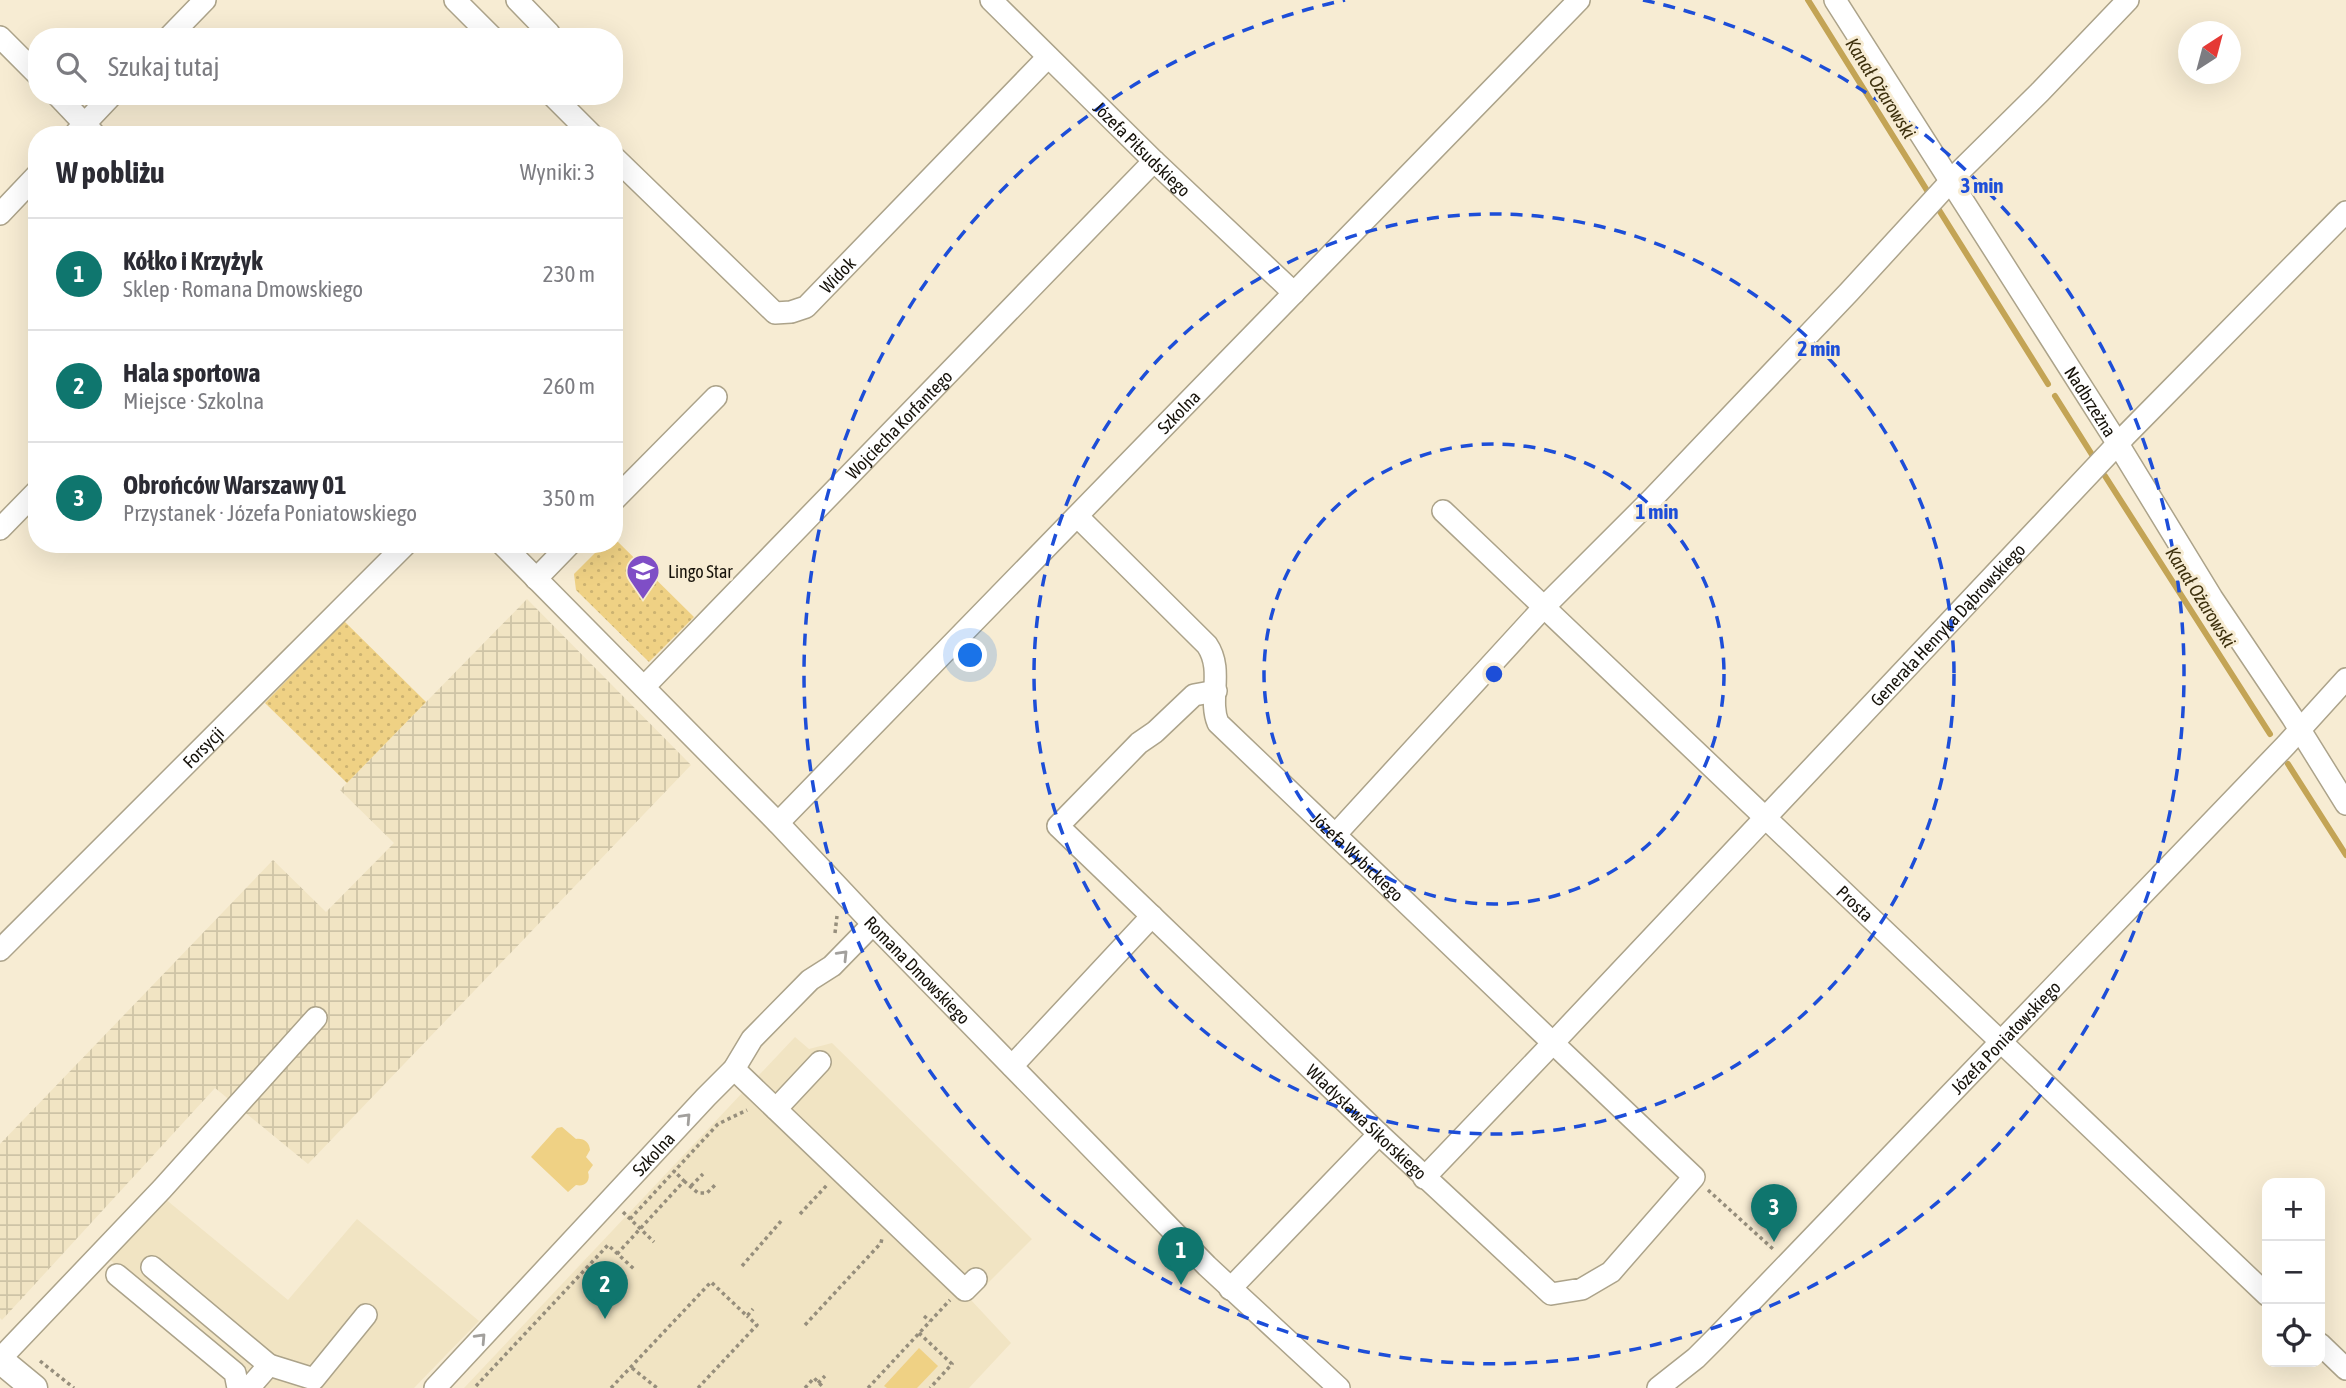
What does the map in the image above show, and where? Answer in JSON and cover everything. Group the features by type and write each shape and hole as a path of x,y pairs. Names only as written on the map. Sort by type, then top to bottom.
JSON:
{"main road":[{"path":"0,1360 34,1388"}],"street":[{"path":"178,28 205,0"},
{"path":"455,0 483,28"},
{"path":"517,0 544,28"},
{"name":"Józefa Piłsudskiego","path":"991,0 1154,162 1294,293"},
{"name":"Szkolna","path":"778,823 1579,0"},
{"name":"Nadbrzeżna","path":"1835,0 2118,444 2212,598 2346,804"},
{"path":"1336,834 1544,607 1802,341 1951,181 2129,0"},
{"path":"0,37 28,66"},
{"name":"Widok","path":"623,166 775,313 791,313 806,307 1048,57"},
{"path":"65,105 81,126"},
{"path":"89,126 104,105"},
{"path":"562,105 584,126"},
{"name":"Wojciecha Korfantego","path":"644,687 1154,162"},
{"path":"0,214 28,184"},
{"name":"Generała Henryka Dąbrowskiego","path":"1553,1043 2118,444 2346,212"},
{"path":"623,491 716,397"},
{"path":"0,529 28,500"},
{"name":"Prosta","path":"1443,511 2262,1290"},
{"name":"Józefa Wybickiego","path":"1078,517 1207,645 1215,663 1215,710 1218,723 1553,1043"},
{"name":"Forsycji","path":"0,950 397,553"},
{"name":"Romana Dmowskiego","path":"511,553 778,823 873,924 1230,1289 1339,1388"},
{"path":"536,579 561,553"},
{"name":"Józefa Poniatowskiego","path":"1657,1388 1696,1358 1717,1337 2346,679"},
{"name":"Władysława Sikorskiego","path":"1216,691 1199,693 1189,699 1155,732 1139,743 1058,826 1424,1178 1551,1294 1582,1289 1611,1272 1694,1177"},
{"path":"1012,1066 1152,916"},
{"name":"Szkolna","path":"435,1388 734,1069 752,1039 810,980 832,966 873,924"},
{"path":"0,1360 162,1189 316,1017"},
{"path":"1424,1178 1553,1043 1694,1177"},
{"path":"776,1109 820,1062"},
{"path":"734,1069 969,1283"},
{"path":"1230,1289 1379,1134"},
{"path":"152,1268 269,1365 317,1384 366,1315"},
{"path":"117,1275 235,1373 239,1388"},
{"path":"2325,1349 2346,1369"},
{"path":"249,1388 269,1365"}],"path":[{"path":"630,1219 718,1124 748,1110"},
{"path":"674,1171 698,1193 707,1193 717,1182"},
{"path":"691,1186 703,1174"},
{"path":"1694,1177 1773,1249"},
{"path":"800,1214 834,1178"},
{"path":"617,1254 684,1181"},
{"path":"619,1209 654,1242"},
{"path":"742,1266 782,1220"},
{"path":"805,1325 881,1243 882,1233"},
{"path":"475,1385 608,1245 634,1269"},
{"path":"611,1388 711,1282 757,1325 698,1388"},
{"path":"868,1388 969,1283"},
{"path":"747,1316 753,1309"},
{"path":"924,1316 930,1321"},
{"path":"919,1333 952,1364 930,1388"},
{"path":"19,1339 32,1355 74,1388"},
{"path":"631,1367 657,1388"},
{"path":"818,1383 825,1376"},
{"path":"805,1388 814,1378 824,1388"}],"shaded area":[{"path":"623,547 694,617 649,662 576,590 574,574 595,553 623,553"},
{"path":"527,599 691,765 308,1164 215,1088 2,1320 0,1144 273,860 326,912 394,843 340,790"},
{"path":"344,621 426,702 347,783 265,703"},
{"path":"795,1037 809,1049 832,1043 1032,1239 971,1300 1011,1343 969,1388 464,1388"},
{"path":"562,1127 576,1139 587,1143 590,1150 586,1157 593,1165 588,1172 586,1183 576,1185 568,1192 531,1157 557,1128"},
{"path":"164,1198 288,1300 357,1219 479,1321 414,1388 256,1388 260,1383 234,1365 108,1258"},
{"path":"919,1348 938,1366 917,1388 884,1386"}],"waterway":[{"name":"Kanał Ożarowski","path":"1808,0 1928,192"},
{"name":"Kanał Ożarowski","path":"1939,210 2048,384"},
{"name":"Kanał Ożarowski","path":"2055,396 2096,461"},
{"name":"Kanał Ożarowski","path":"2105,476 2270,734"},
{"name":"Kanał Ożarowski","path":"2288,764 2346,855"}],"place":[{"name":"Lingo Star","path":"643,601"},
{"name":"Obrońców Warszawy 01","path":"1774,1242"},
{"name":"Kółko i Krzyżyk","path":"1181,1285"},
{"name":"Hala sportowa","path":"605,1319"}]}
